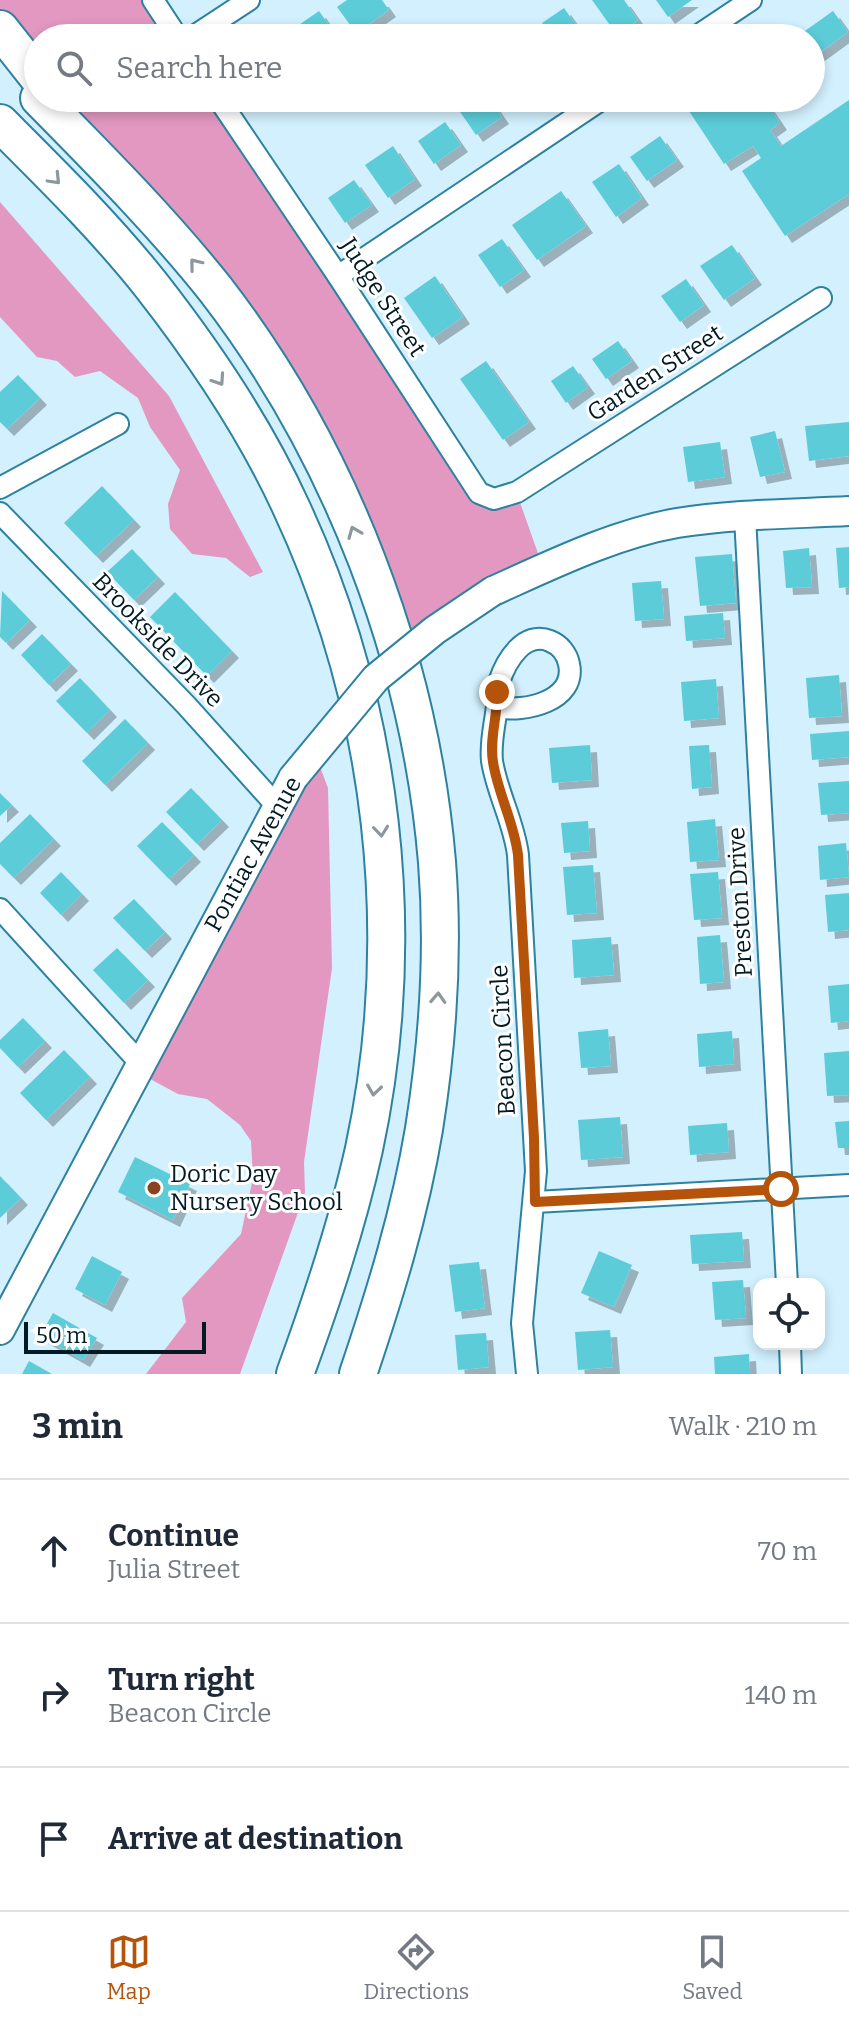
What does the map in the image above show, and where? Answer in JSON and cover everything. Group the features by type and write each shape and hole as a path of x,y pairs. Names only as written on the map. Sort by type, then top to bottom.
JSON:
{"highway":[{"path":"0,29 24,59"},
{"path":"0,58 24,82"},
{"path":"53,112 128,190"},
{"path":"65,112 217,292 266,363 311,440 381,605 418,733 437,863 438,996 408,1269 382,1374"},
{"path":"0,123 149,282 249,427 291,505 325,587 361,713 382,841 387,930 383,1017 372,1105 355,1188 295,1374"},
{"path":"358,1374 402,1232 424,1131"}],"main road":[{"name":"Pontiac Avenue","path":"3,1317 141,1064 276,805 293,778 376,678 435,630 493,591 545,567 622,538 676,524 849,511"}],"street":[{"path":"153,0 169,24"},
{"path":"212,24 249,0"},
{"path":"715,24 751,0"},
{"name":"Judge Street","path":"227,112 479,493 494,499 517,492"},
{"path":"338,276 583,112"},
{"name":"Garden Street","path":"517,492 821,298"},
{"path":"0,488 118,424"},
{"name":"Brookside Drive","path":"0,513 186,705 276,805"},
{"name":"Preston Drive","path":"745,517 787,1278"},
{"name":"Beacon Circle","path":"497,707 491,740 493,764 512,820 518,855 535,1149 535,1202 522,1323 527,1374"},
{"path":"0,909 141,1064"},
{"path":"535,1202 849,1185"},
{"path":"790,1350 791,1374"}],"shaded area":[{"path":"0,0 150,0 166,24 24,24 24,44 0,16"},
{"path":"80,112 227,112 486,493 517,494 540,559 412,640 311,402 267,328 203,245"},
{"path":"0,202 169,396 263,572 250,577 226,558 192,554 170,529 168,504 180,470 150,427 138,398 100,371 75,377 57,361 37,357 0,317"},
{"path":"313,748 328,788 332,968 304,1162 305,1193 240,1374 146,1374 186,1322 182,1298 241,1234 253,1178 251,1141 240,1125 207,1099 178,1094 139,1073"}],"building":[{"path":"347,0 382,0 389,10 369,24 349,24 337,7"},
{"path":"592,0 624,0 638,20 632,24 609,24"},
{"path":"656,0 692,0 668,17"},
{"path":"564,8 575,24 543,24"},
{"path":"319,11 328,24 300,24"},
{"path":"833,11 848,32 825,49 825,24 815,24"},
{"path":"849,100 849,194 785,236 742,171 761,158 753,146 724,164 690,112 773,112 780,123 770,130 781,146"},
{"path":"460,112 499,112 502,117 476,135"},
{"path":"445,122 461,145 434,164 418,141"},
{"path":"660,136 677,160 647,181 630,157"},
{"path":"393,146 415,179 388,198 365,165"},
{"path":"619,164 642,198 616,217 592,182"},
{"path":"354,180 372,205 345,223 328,198"},
{"path":"561,191 586,226 537,260 512,225"},
{"path":"502,239 524,270 500,287 478,255"},
{"path":"732,245 755,278 724,300 700,266"},
{"path":"435,276 463,317 432,338 404,298"},
{"path":"686,279 704,305 680,322 661,296"},
{"path":"618,341 632,361 606,379 592,359"},
{"path":"486,361 529,422 503,440 460,379"},
{"path":"573,366 588,387 566,403 551,381"},
{"path":"18,375 40,398 7,429 0,422 0,392"},
{"path":"849,422 849,456 809,461 805,426"},
{"path":"775,431 785,472 760,477 750,437"},
{"path":"720,442 725,477 688,482 683,447"},
{"path":"102,486 134,520 96,556 64,523"},
{"path":"849,547 849,587 839,588 836,548"},
{"path":"809,548 812,587 786,588 783,551"},
{"path":"132,549 158,577 134,600 107,572"},
{"path":"732,554 736,603 700,606 695,557"},
{"path":"661,581 664,619 635,621 632,583"},
{"path":"2,591 30,620 6,643 0,637"},
{"path":"175,592 232,651 207,676 150,617"},
{"path":"723,613 725,638 686,641 684,616"},
{"path":"42,634 71,664 49,685 21,655"},
{"path":"839,675 842,716 809,718 806,678"},
{"path":"80,678 110,710 87,733 56,701"},
{"path":"716,679 719,718 684,721 681,682"},
{"path":"125,719 148,743 105,785 82,761"},
{"path":"849,731 849,757 812,760 810,734"},
{"path":"590,745 592,780 552,783 549,748"},
{"path":"709,745 712,787 692,789 689,746"},
{"path":"849,781 849,813 821,815 818,783"},
{"path":"191,788 222,820 197,844 166,812"},
{"path":"0,793 12,805 0,816"},
{"path":"30,814 54,839 14,878 0,864 0,843"},
{"path":"715,819 719,860 690,862 687,822"},
{"path":"588,821 590,851 564,853 561,823"},
{"path":"162,822 194,855 169,879 137,846"},
{"path":"846,843 849,877 820,880 818,846"},
{"path":"593,865 597,913 567,915 563,867"},
{"path":"61,872 82,894 61,915 40,893"},
{"path":"718,872 722,918 694,920 690,874"},
{"path":"849,893 849,930 828,932 825,895"},
{"path":"134,899 165,932 145,951 113,918"},
{"path":"720,935 724,982 700,984 697,937"},
{"path":"611,937 614,975 574,978 572,940"},
{"path":"117,948 148,980 124,1003 93,970"},
{"path":"849,984 849,1021 831,1023 828,986"},
{"path":"23,1018 45,1041 18,1067 0,1048 0,1040"},
{"path":"608,1029 611,1066 581,1068 578,1032"},
{"path":"732,1031 734,1064 699,1067 697,1034"},
{"path":"64,1050 90,1077 46,1120 20,1093"},
{"path":"849,1051 849,1095 827,1096 824,1053"},
{"path":"620,1117 623,1157 581,1160 578,1120"},
{"path":"849,1121 849,1148 838,1148 835,1122"},
{"path":"727,1123 729,1152 690,1155 688,1126"},
{"name":"Doric Day Nursery School","path":"135,1157 190,1184 173,1220 118,1192"},
{"path":"0,1176 21,1198 0,1218"},
{"path":"742,1232 744,1261 692,1264 690,1235"},
{"path":"599,1251 632,1265 614,1307 581,1293"},
{"path":"92,1256 122,1272 105,1305 75,1289"},
{"path":"479,1262 485,1308 455,1312 449,1265"},
{"path":"743,1280 746,1318 715,1320 712,1282"},
{"path":"53,1313 97,1338 83,1360 40,1336"},
{"path":"610,1330 613,1367 578,1370 575,1332"},
{"path":"486,1333 489,1367 458,1370 455,1335"},
{"path":"749,1354 750,1374 715,1374 714,1357"},
{"path":"29,1361 52,1374 22,1374"}],"place":[{"name":"Doric Day Nursery School","path":"154,1188"}],"route":[{"path":"497,692 491,740 495,774 512,820 518,855 536,1171 535,1202 781,1189"}]}
